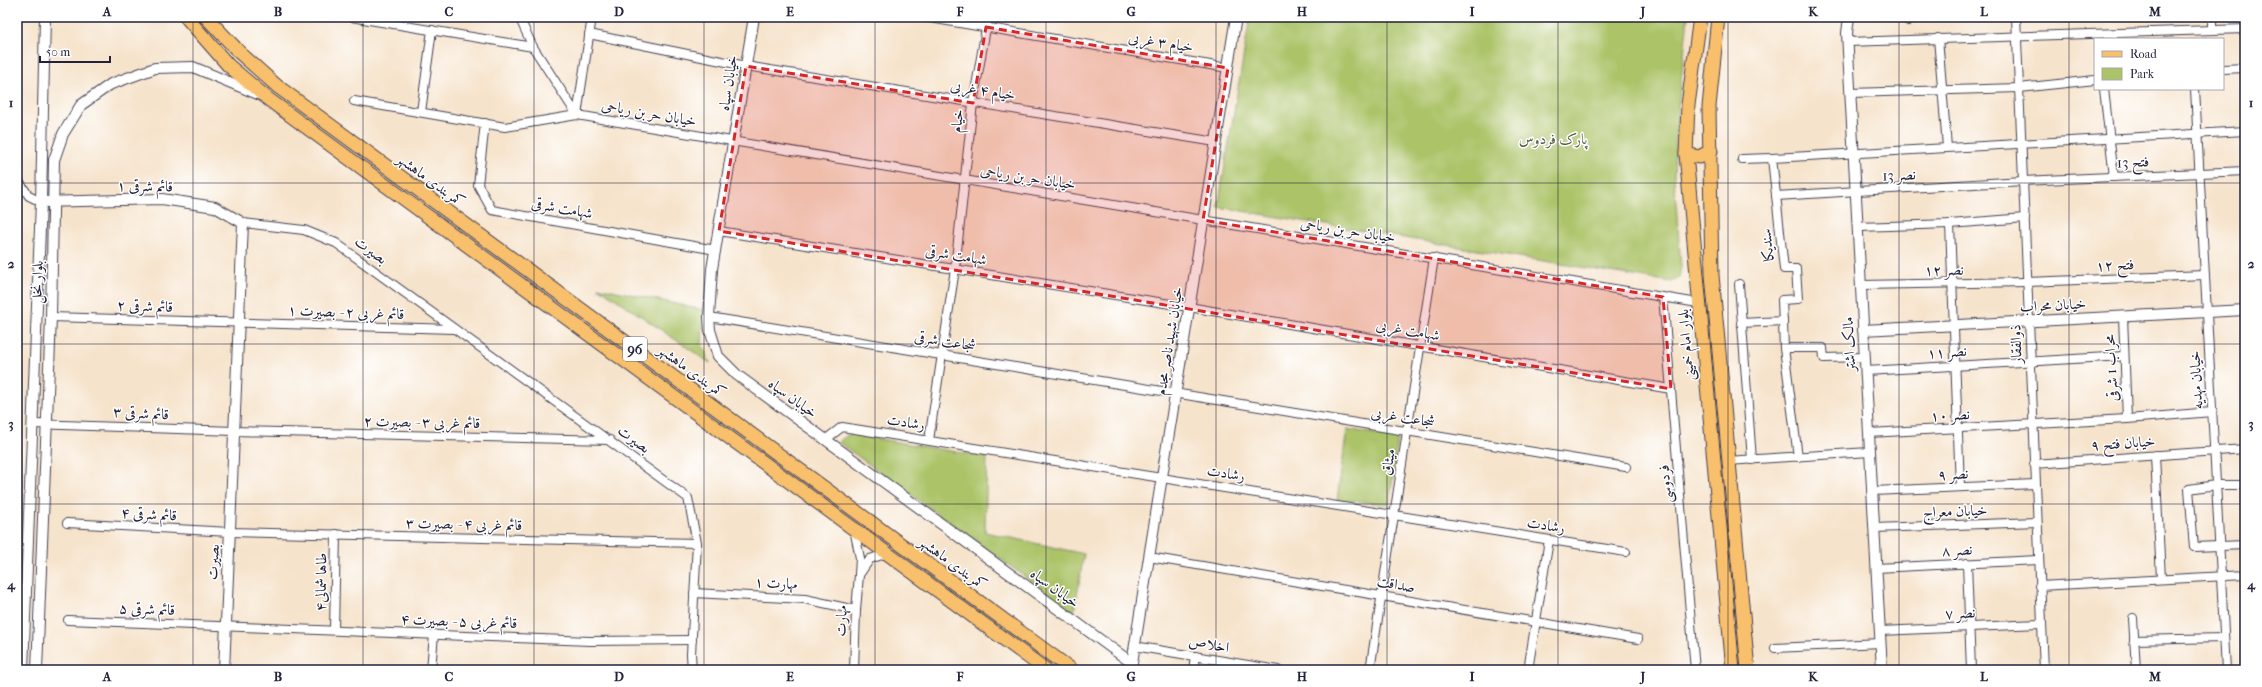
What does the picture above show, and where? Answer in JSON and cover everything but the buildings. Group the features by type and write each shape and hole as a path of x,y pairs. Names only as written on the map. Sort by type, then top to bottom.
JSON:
{"main road":[{"name":"کمربندی ماهشهر","path":"186,17 228,65 268,99 1046,670"},
{"name":"کمربندی ماهشهر","path":"206,17 240,53 277,86 1072,670"},
{"name":"بلوار امام خمینی","path":"1700,17 1688,105 1686,154 1732,670"},
{"name":"بلوار امام خمینی","path":"1718,17 1709,107 1712,275 1727,461 1748,670"},
{"path":"1686,154 1699,157 1710,151"},
{"path":"1688,178 1700,174 1711,179"}],"street":[{"name":"بلوار نخل","path":"23,670 34,424 45,17"},
{"path":"351,17 533,47"},
{"path":"519,17 533,47 577,115"},
{"path":"577,115 592,17"},
{"name":"خیابان سپاه","path":"754,17 716,250 710,317 713,343 726,366 1132,666"},
{"name":"خیام ۳ غربی","path":"924,17 1228,68"},
{"name":"خیام","path":"929,440 955,269 973,103 988,17"},
{"name":"خیابان شهید ناصر مجدم","path":"1132,666 1236,17"},
{"name":"مالک اشتر","path":"1849,17 1848,42 1850,93 1882,670"},
{"name":"ذوالفقار","path":"2016,17 2039,586 2044,670"},
{"path":"2212,17 2212,30"},
{"path":"1848,42 2017,36 2192,35 2212,30 2245,29"},
{"path":"421,112 432,30"},
{"name":"خیام ۴ غربی","path":"590,34 746,66 1216,142"},
{"path":"1938,38 1947,147"},
{"name":"بلوار نخل","path":"36,670 51,317 55,201 54,160 63,134 81,105 111,84 155,68 193,67 268,99"},
{"path":"2224,69 2245,68"},
{"path":"1850,93 2019,88 2094,80"},
{"path":"2104,90 2114,177"},
{"name":"خیابان مهدیه","path":"2195,90 2226,670"},
{"name":"خیابان حر بن ریاحی","path":"354,101 504,127 577,115 1698,302"},
{"name":"شهامت شرقی","path":"484,123 478,185 492,210 716,250"},
{"path":"1742,159 2245,131"},
{"name":"سندیکا","path":"1772,158 1784,269 1796,269 1798,298 1782,300 1784,348 1798,457"},
{"name":"فتح 13","path":"2023,181 2245,171"},
{"path":"17,179 29,196 41,202"},
{"name":"نصر 13","path":"1776,196 2023,181"},
{"name":"قائم شرقی ۱","path":"41,202 162,199 216,207 243,223"},
{"path":"1858,227 1950,224 2025,218"},
{"name":"بصیرت","path":"224,670 243,223 304,230 336,243 610,440 688,498 697,543 692,670"},
{"path":"1950,224 1954,366 1960,487"},
{"name":"شهامت شرقی","path":"719,231 1189,307"},
{"name":"میثاق","path":"1370,670 1434,258"},
{"name":"فتح ۱۲","path":"2027,282 2205,275"},
{"name":"نصر ۱۲","path":"1861,285 2027,282"},
{"path":"1739,284 1752,460"},
{"name":"فردوسی","path":"1663,297 1696,670"},
{"name":"شهامت غربی","path":"1189,307 1671,389"},
{"name":"خیابان محراب","path":"1863,330 2245,310"},
{"name":"محراب 1 شرقی","path":"2122,316 2127,419"},
{"name":"قائم شرقی ۲","path":"51,317 238,323"},
{"name":"شجاعت شرقی","path":"710,317 1175,394"},
{"path":"1742,323 1783,321"},
{"name":"قائم غربی ۲ - بصیرت ۱","path":"238,323 454,329"},
{"path":"1784,348 1823,348 1824,358 1865,357"},
{"name":"نصر ۱۱","path":"1866,372 2124,356"},
{"name":"شجاعت غربی","path":"1175,394 1626,467"},
{"name":"نصر ۱۰","path":"1869,433 2127,419 2212,412"},
{"name":"قائم شرقی ۳","path":"34,424 234,431"},
{"name":"رشادت","path":"825,440 842,426 1626,552"},
{"name":"قائم غربی ۳ - بصیرت ۲","path":"234,431 610,440"},
{"name":"خیابان فتح ۹","path":"2034,464 2214,450 2245,449"},
{"path":"1727,461 1870,452"},
{"path":"2155,455 2161,579"},
{"name":"نصر ۹","path":"1872,491 2035,484"},
{"path":"2245,485 2216,485 2189,489 2194,547 2245,545"},
{"name":"خیابان معراج","path":"1874,528 2037,522"},
{"name":"قائم شرقی ۴","path":"67,523 230,532"},
{"name":"مهارت","path":"854,528 860,558 856,610 854,670"},
{"name":"قائم غربی ۴ - بصیرت ۳","path":"230,532 697,543"},
{"name":"طاها شمالی۴","path":"334,630 336,534"},
{"path":"1528,670 1548,540"},
{"path":"859,575 870,559 888,553"},
{"name":"صداقت","path":"1149,557 1638,639"},
{"name":"نصر ۸","path":"1876,568 2038,560"},
{"path":"1967,564 1971,670"},
{"path":"2039,586 2245,575"},
{"name":"مهارت ۱","path":"694,593 805,599 856,610"},
{"path":"2133,618 2136,670"},
{"name":"قائم شرقی ۵","path":"68,620 225,626"},
{"name":"نصر ۷","path":"1880,631 2041,624"},
{"name":"قائم غربی ۵ - بصیرت ۴","path":"225,626 590,641 692,640"},
{"path":"431,670 434,634"},
{"path":"2134,640 2224,638"},
{"path":"1775,648 1880,643"},
{"name":"اخلاص","path":"1134,646 1278,670"},
{"path":"1192,670 1195,656"},
{"path":"1123,670 1132,666"}],"highlighted area":[{"path":"986,27 1228,68 1203,220 1663,297 1671,389 719,231 746,66 973,103"}],"green space":[{"name":"پارک فردوس","path":"1250,17 1688,17 1676,128 1674,178 1681,267 1679,277 1670,282 1218,207"},
{"path":"598,287 704,310 702,344 710,363"},
{"path":"1347,429 1398,438 1389,504 1337,500"},
{"path":"849,434 987,457 985,532 1084,554 1074,612 838,442"}]}
